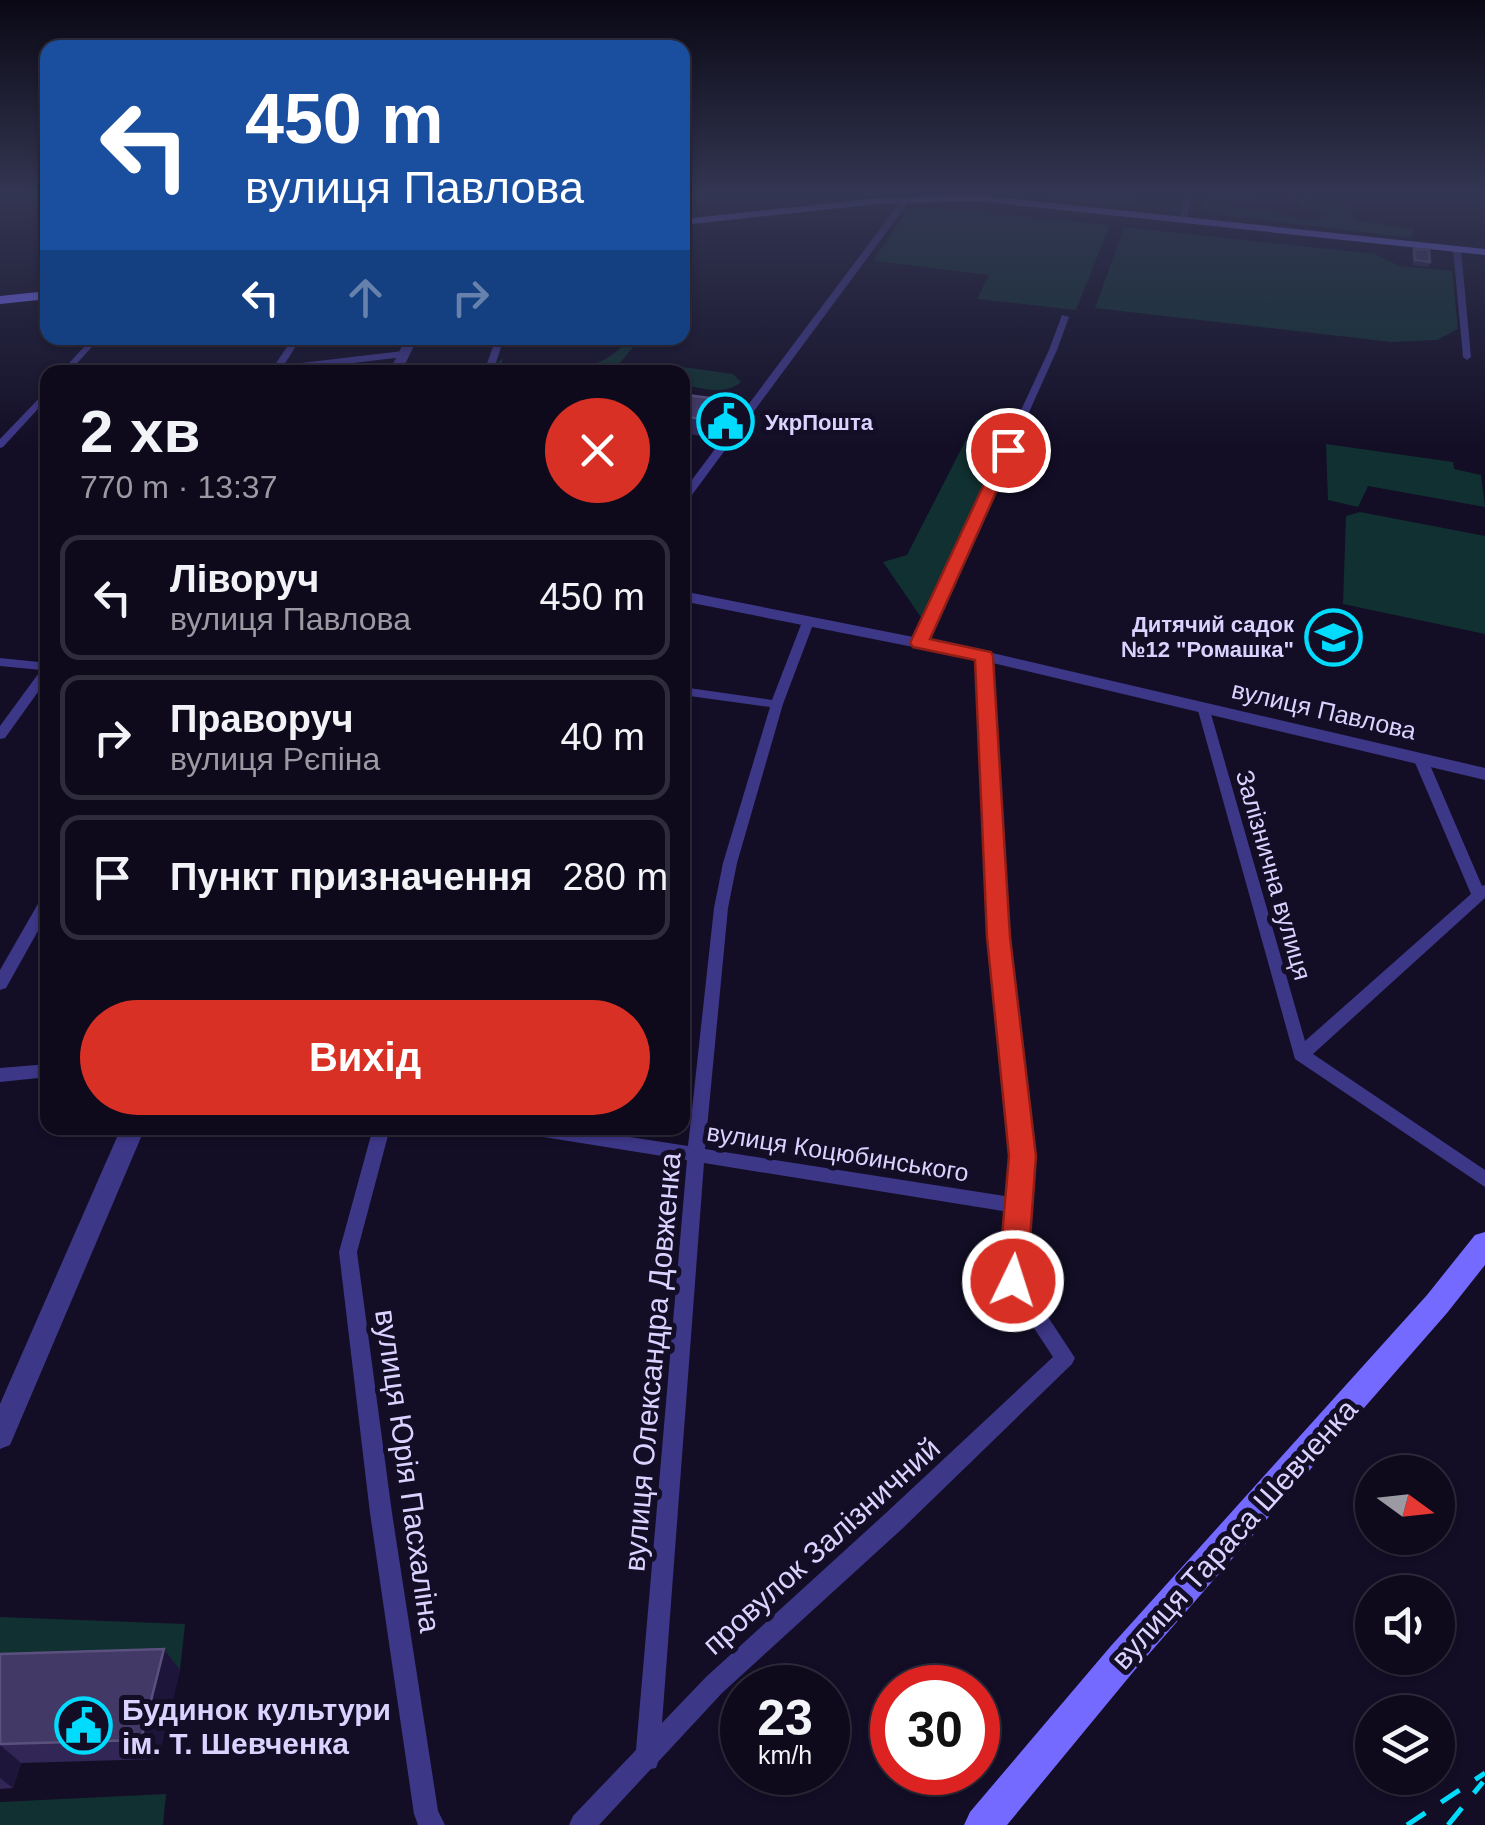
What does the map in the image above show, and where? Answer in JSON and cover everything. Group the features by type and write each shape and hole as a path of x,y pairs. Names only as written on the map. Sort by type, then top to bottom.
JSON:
{"main road":[{"path":"0,300 40,296"},
{"name":"вулиця Тараса Шевченка","path":"982,1825 1485,1244"}],"street":[{"path":"690,490 848,278"},
{"path":"1460,278 1467,358"},
{"path":"920,643 1054,350 1065,317"},
{"path":"71,365 90,345"},
{"path":"398,365 408,345"},
{"path":"321,365 403,354"},
{"path":"0,445 40,402"},
{"name":"вулиця Павлова","path":"690,598 984,656 1485,774"},
{"name":"вулиця Олександра Довженка","path":"647,1760 696,1154 722,908 730,863 777,704 808,622"},
{"path":"984,656 999,937 1022,1156 1018,1206"},
{"path":"0,662 40,667"},
{"path":"0,735 40,679"},
{"path":"690,691 777,704"},
{"name":"Залізнична вулиця","path":"1204,707 1301,1055"},
{"path":"1420,758 1482,893 1301,1055 1485,1180"},
{"path":"0,984 40,913"},
{"path":"0,1075 40,1071"},
{"path":"0,1436 130,1135"},
{"name":"вулиця Юрія Пасхаліна","path":"380,1135 348,1252 381,1513 426,1814 432,1825"},
{"name":"вулиця Коцюбинського","path":"575,1135 1018,1206"},
{"name":"провулок Залізничний","path":"582,1825 647,1760 714,1684 895,1520 1064,1358 1013,1281 1018,1206"}],"green space":[{"path":"987,278 1089,278 1076,310 977,299"},
{"path":"1106,278 1453,278 1458,329 1437,340 1391,342 1095,308"},
{"path":"622,345 635,345 618,365 590,365 603,360"},
{"path":"690,368 733,374 741,382 728,389 690,386"},
{"path":"1024,414 927,626 883,562 907,555 976,420"},
{"path":"1326,444 1453,462 1454,469 1481,475 1485,507 1368,486 1358,507 1328,500"},
{"path":"1360,512 1485,536 1485,634 1343,604 1346,516"},
{"path":"0,1617 185,1624 180,1670 0,1674"},
{"path":"166,1794 163,1825 0,1825 0,1802"}],"building":[{"path":"690,395 725,400 707,420 690,417"},
{"name":"Будинок культури ім. Т. Шевченка","path":"164,1649 141,1740 0,1744 0,1654"}],"railway":[{"path":"1407,1825 1485,1773"},
{"path":"1448,1825 1483,1782"}],"place":[{"name":"УкрПошта","path":"726,422"},
{"name":"Дитячий садок №12 \"Ромашка\"","path":"1333,637"},
{"name":"Будинок культури ім. Т. Шевченка","path":"83,1726"}],"route":[{"path":"1008,450 920,643 984,656 999,937 1022,1156 1013,1281"}]}
